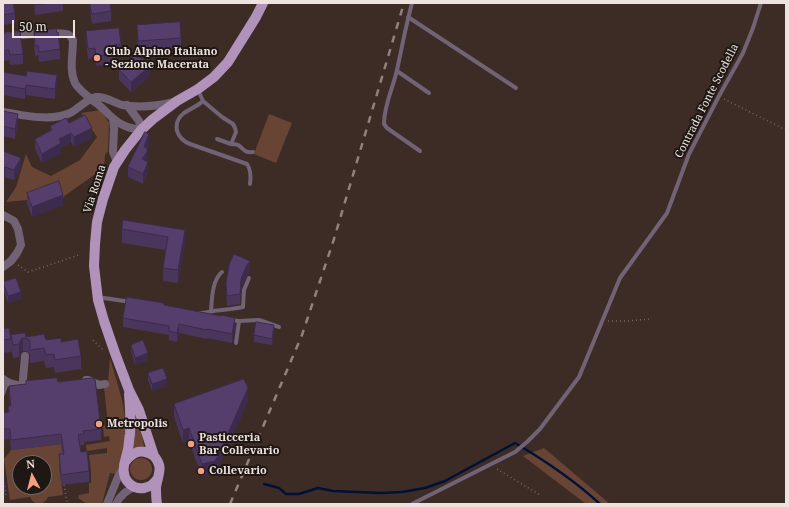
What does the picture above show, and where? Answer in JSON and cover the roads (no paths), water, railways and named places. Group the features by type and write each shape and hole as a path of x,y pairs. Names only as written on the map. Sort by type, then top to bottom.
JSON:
{"main road":[{"name":"Via Roma","path":"157,504 156,487 160,466 154,456 139,410 129,390 115,353 98,300 94,266 97,222 114,167 141,130 177,101 198,89 214,77 228,62 263,3"},
{"name":"Via Roma","path":"124,466 130,434 129,390"},
{"path":"154,456 145,452 135,452 129,456 124,466 124,474 126,479 130,484 139,488 151,498 154,504"},
{"path":"139,488 150,486 159,476"}],"street":[{"path":"3,37 54,33 69,35 73,40 72,72 76,84 113,119 132,129 141,130 139,121 127,106"},
{"path":"3,112 50,118 70,113 94,97 102,97 127,106 159,105 177,101"},
{"path":"113,119 113,152 117,162"},
{"path":"3,215 14,221 18,229 21,245 11,261 3,267"},
{"path":"23,379 25,356"},
{"path":"80,381 88,380 99,385 105,384"},
{"path":"5,381 22,386 36,384"},
{"path":"107,504 124,466"},
{"path":"116,504 119,497 129,489 139,488"}],"lane":[{"path":"412,3 397,71 384,114 384,124 387,128 420,151"},
{"name":"Contrada Fonte Scodella","path":"412,504 515,452 540,429 579,377 620,278 667,213 689,154 743,53 761,3"},
{"path":"408,17 516,88"},
{"path":"397,71 429,93"},
{"path":"198,89 203,101 236,128 231,144"},
{"path":"203,101 182,114 177,121 177,132 182,139 190,144 247,164 250,173 250,184"},
{"path":"217,139 238,146 248,152 252,152"},
{"path":"211,313 215,282 218,275 222,272"},
{"path":"196,312 211,313 243,307 244,290 249,278"},
{"path":"98,300 104,298 135,303"},
{"path":"225,320 259,320 280,327"},
{"path":"236,343 239,321"},
{"path":"3,394 5,381"}],"waterway":[{"path":"264,484 279,488 286,494 299,494 318,488 333,491 381,493 402,492 425,488 445,481 515,443 559,471 600,504"}],"railway":[{"path":"230,504 302,335 334,239 404,3"}],"place":[{"name":"Club Alpino Italiano - Sezione Macerata","path":"97,58"},
{"name":"Metropolis","path":"99,424"},
{"name":"Pasticceria Bar Collevario","path":"191,444"},
{"name":"Collevario","path":"201,471"}]}
